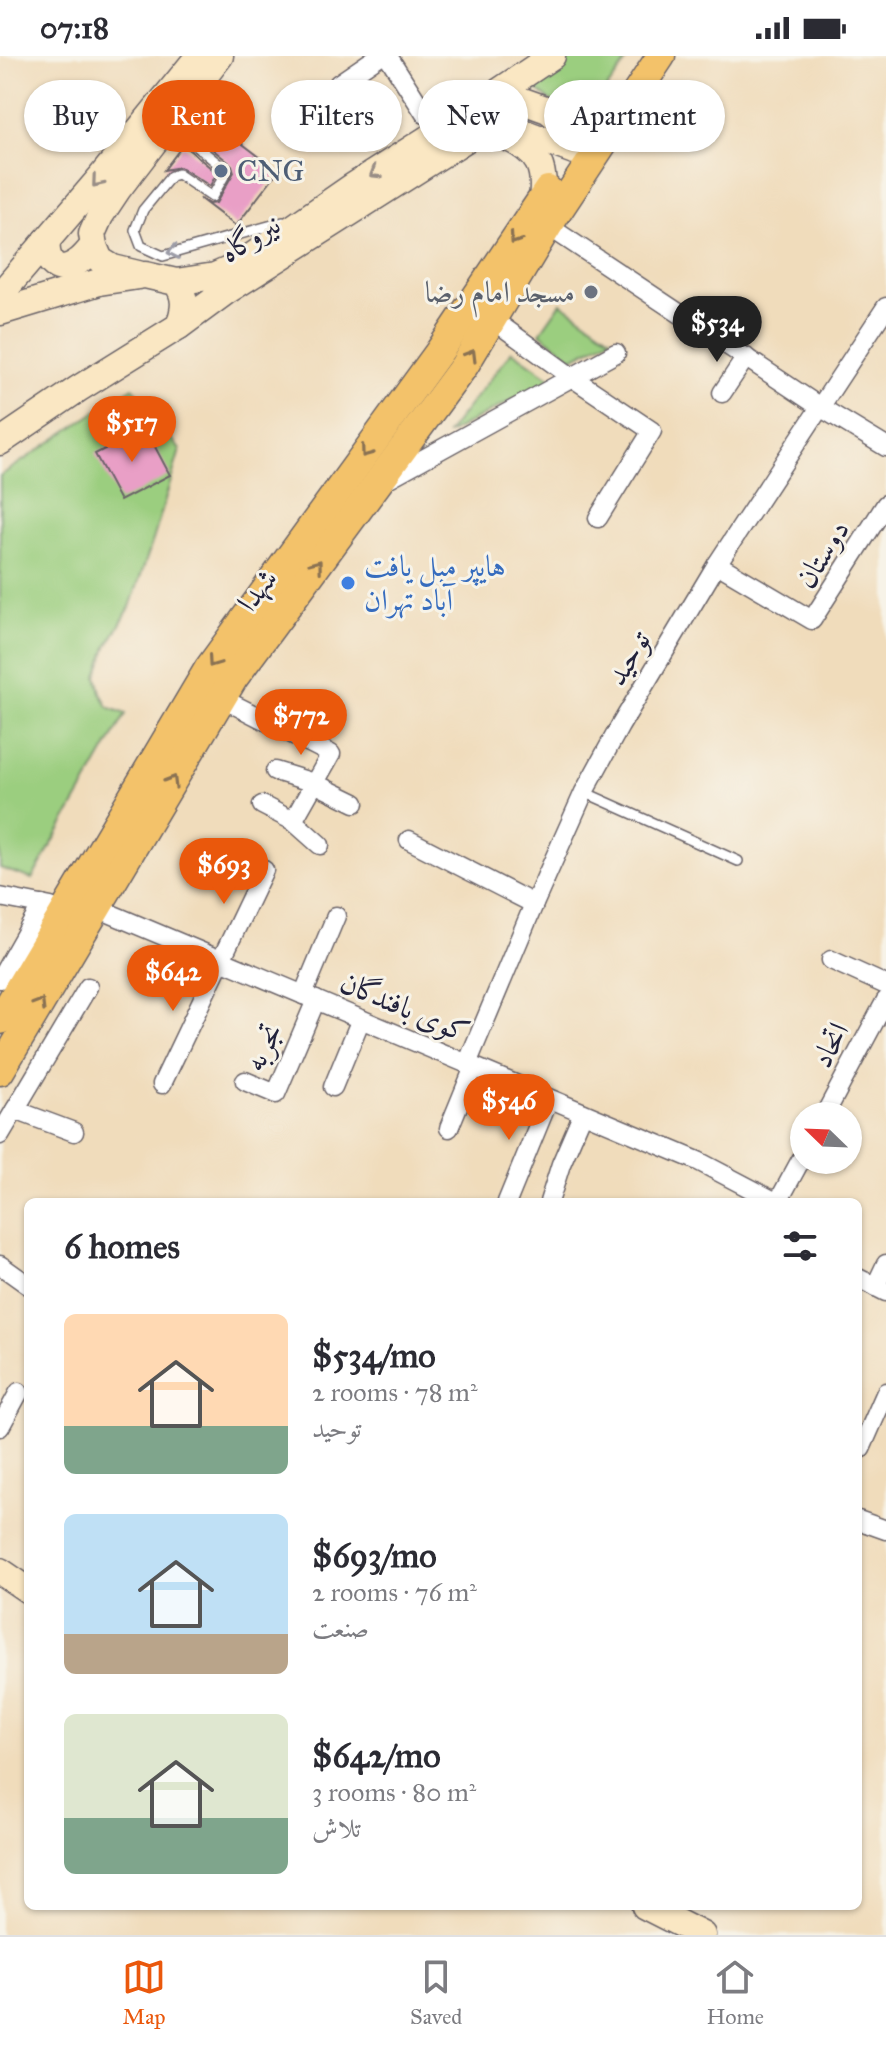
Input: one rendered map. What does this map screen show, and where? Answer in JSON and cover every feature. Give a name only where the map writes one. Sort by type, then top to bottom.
[{"type":"main road","points":[[0,295],[199,56]]},
{"type":"main road","points":[[202,80],[220,56]]},
{"type":"main road","points":[[524,80],[552,56]]},
{"type":"main road","points":[[582,157],[639,56]]},
{"type":"main road","points":[[582,157],[661,56]]},
{"type":"main road","name":"نیروگاه","points":[[528,103],[548,110],[558,118],[572,136],[582,157]]},
{"type":"main road","points":[[528,151],[541,168],[545,213]]},
{"type":"main road","points":[[145,275],[113,268],[100,260],[92,234],[100,216],[146,152]]},
{"type":"main road","name":"نیروگاه","points":[[0,442],[179,326],[238,266],[327,204],[419,152]]},
{"type":"main road","name":"نیروگاه","points":[[0,312],[99,282],[145,275],[176,282],[220,284],[426,152]]},
{"type":"main road","name":"شهدا","points":[[0,1071],[233,679],[377,484],[435,382],[582,157]]},
{"type":"main road","name":"شهدا","points":[[0,1020],[54,908],[209,668],[435,382],[464,366],[492,319],[545,213]]},
{"type":"main road","points":[[47,240],[48,259],[64,268],[78,263],[94,246]]},
{"type":"main road","points":[[176,282],[183,291],[185,302],[179,326]]},
{"type":"main road","points":[[0,1571],[24,1587]]},
{"type":"main road","points":[[653,1910],[702,1935]]},
{"type":"street","points":[[344,80],[379,56]]},
{"type":"street","points":[[388,56],[418,103]]},
{"type":"street","points":[[545,213],[746,357],[886,447]]},
{"type":"street","name":"توحید","points":[[449,1128],[470,1065],[534,904],[584,792],[717,564],[886,307]]},
{"type":"street","points":[[492,319],[652,431],[598,518]]},
{"type":"street","points":[[377,484],[616,353]]},
{"type":"street","points":[[722,393],[746,357]]},
{"type":"street","name":"دوستان","points":[[717,564],[812,620],[886,504]]},
{"type":"street","points":[[221,698],[331,754],[293,821]]},
{"type":"street","points":[[275,771],[314,783],[355,803]]},
{"type":"street","points":[[262,805],[293,821],[320,845]]},
{"type":"street","points":[[409,840],[534,904]]},
{"type":"street","points":[[162,1084],[264,870]]},
{"type":"street","points":[[0,897],[54,908]]},
{"type":"street","points":[[0,979],[6,960],[54,908]]},
{"type":"street","name":"کوی بافندگان","points":[[97,908],[698,1161],[769,1198]]},
{"type":"street","points":[[310,997],[336,916]]},
{"type":"street","points":[[831,960],[886,985]]},
{"type":"street","points":[[0,1135],[88,987]]},
{"type":"street","name":"تجربه","points":[[245,1081],[276,1094],[310,997]]},
{"type":"street","name":"اتحاد","points":[[831,1102],[886,1000]]},
{"type":"street","points":[[333,1087],[361,1019]]},
{"type":"street","points":[[509,1198],[549,1099]]},
{"type":"street","points":[[15,1110],[74,1132]]},
{"type":"street","points":[[550,1198],[583,1113]]},
{"type":"street","points":[[779,1198],[793,1174]]},
{"type":"street","points":[[873,1286],[886,1264]]},
{"type":"street","points":[[0,1265],[24,1282]]},
{"type":"street","points":[[0,1427],[19,1392]]},
{"type":"street","points":[[862,1447],[886,1392]]},
{"type":"street","points":[[862,1521],[886,1530]]},
{"type":"lane","points":[[204,152],[227,171],[212,197],[178,174],[171,176],[143,210],[135,230],[141,246],[163,256],[272,226],[327,204]]},
{"type":"lane","points":[[584,792],[738,861]]},
{"type":"green space","points":[[569,56],[630,56],[613,80],[544,80],[544,95],[529,84]]},
{"type":"green space","points":[[561,303],[611,338],[573,358],[540,333]]},
{"type":"green space","points":[[512,351],[552,379],[446,435]]},
{"type":"green space","points":[[133,387],[180,450],[130,607],[107,647],[97,676],[108,707],[126,714],[32,879],[0,868],[0,476]]},
{"type":"building","points":[[178,152],[192,152],[217,173],[210,186],[180,167],[164,170]]},
{"type":"building","points":[[216,152],[253,152],[278,171],[236,226],[199,198],[209,204],[216,203],[234,172],[232,165]]},
{"type":"building","points":[[145,428],[170,475],[120,501],[95,454]]},
{"type":"place","name":"CNG","points":[[221,171]]},
{"type":"place","name":"مسجد امام رضا","points":[[591,292]]},
{"type":"place","name":"هایپر مبل یافت آباد تهران","points":[[348,583]]}]
